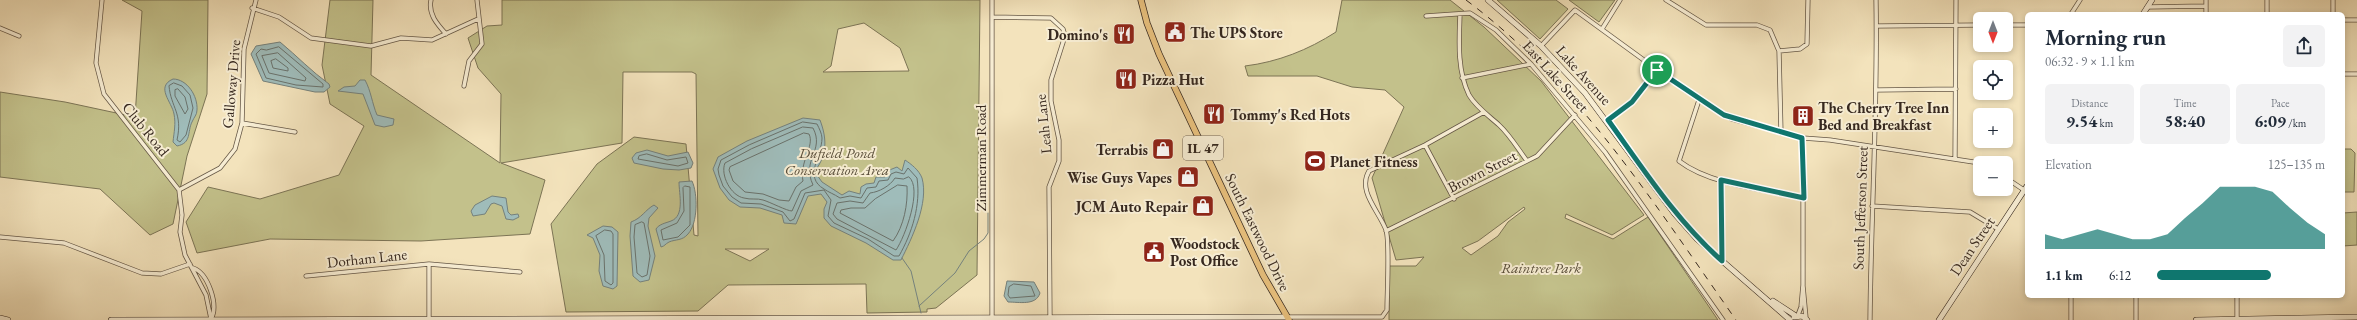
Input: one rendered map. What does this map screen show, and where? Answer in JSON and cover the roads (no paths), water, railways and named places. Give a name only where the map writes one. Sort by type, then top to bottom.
[{"type":"main road","name":"South Eastwood Drive","points":[[1141,0],[1147,23],[1157,49],[1263,275],[1288,318]]},
{"type":"street","name":"Club Road","points":[[102,0],[96,63],[104,94],[179,190]]},
{"type":"street","name":"Galloway Drive","points":[[179,190],[220,168],[235,149],[242,123],[244,49],[252,8],[256,0]]},
{"type":"street","points":[[431,0],[430,7],[434,20],[446,34]]},
{"type":"street","points":[[464,86],[469,61],[482,44],[477,0]]},
{"type":"street","name":"Zimmerman Road","points":[[992,0],[992,317]]},
{"type":"street","name":"Lake Avenue","points":[[1488,0],[1541,46],[1608,120],[1674,213],[1697,239],[1791,320]]},
{"type":"street","points":[[1602,29],[1620,0]]},
{"type":"street","points":[[1666,0],[1706,25],[1757,25],[1770,30],[1779,51],[1781,133]]},
{"type":"street","points":[[1779,51],[1800,49],[1807,44],[1808,0]]},
{"type":"street","name":"South Jefferson Street","points":[[1870,320],[1872,206],[1877,90],[1876,0]]},
{"type":"street","points":[[1955,159],[1956,0]]},
{"type":"street","points":[[2072,12],[2080,0]]},
{"type":"street","points":[[2144,12],[2152,0]]},
{"type":"street","points":[[2206,0],[2206,12]]},
{"type":"street","points":[[2267,0],[2267,12]]},
{"type":"street","points":[[2333,0],[2333,12]]},
{"type":"street","points":[[2147,7],[2206,6]]},
{"type":"street","points":[[252,8],[279,17],[300,28],[311,38],[339,43],[371,46],[401,38],[432,40],[478,19]]},
{"type":"street","points":[[1541,46],[1575,10],[1700,100],[1732,118],[1802,138],[1973,162]]},
{"type":"street","name":"East Lake Street","points":[[1426,16],[1470,13],[1481,20],[1531,64],[1605,152],[1722,320]]},
{"type":"street","points":[[1460,14],[1459,52],[1462,78],[1470,96],[1499,126],[1528,161]]},
{"type":"street","name":"Leah Lane","points":[[993,17],[1051,18],[1063,29],[1065,36],[1051,80],[1051,101],[1059,140],[1059,161],[1049,186],[1050,316]]},
{"type":"street","points":[[2345,20],[2357,20]]},
{"type":"street","points":[[1876,26],[1973,25]]},
{"type":"street","points":[[2013,25],[2025,25]]},
{"type":"street","points":[[0,28],[20,36]]},
{"type":"street","points":[[1462,78],[1531,64]]},
{"type":"street","points":[[1608,120],[1632,102],[1657,70]]},
{"type":"street","points":[[2345,74],[2357,74]]},
{"type":"street","points":[[1877,90],[1956,89]]},
{"type":"street","points":[[1700,100],[1679,161],[1687,167],[1721,180],[1804,198]]},
{"type":"street","points":[[111,320],[429,318],[811,319],[1050,316],[1364,319],[1382,317],[1387,310],[1386,231],[1364,186],[1365,177],[1369,171],[1425,145],[1484,112]]},
{"type":"street","name":"Brown Street","points":[[1386,231],[1454,199],[1537,156],[1575,115]]},
{"type":"street","points":[[242,123],[295,132]]},
{"type":"street","points":[[1791,320],[1797,316],[1801,307],[1803,285],[1804,198],[1802,138]]},
{"type":"street","points":[[1425,145],[1454,199]]},
{"type":"street","points":[[1721,180],[1722,261]]},
{"type":"street","points":[[2013,182],[2025,188]]},
{"type":"street","name":"Dean Street","points":[[1939,320],[2025,189]]},
{"type":"street","points":[[179,190],[182,215],[180,232],[185,254],[208,299],[212,319]]},
{"type":"street","points":[[1872,206],[1970,212],[1998,229]]},
{"type":"street","points":[[0,237],[64,243],[142,274],[161,274],[190,264]]},
{"type":"street","name":"Dorham Lane","points":[[306,276],[429,264],[520,272]]},
{"type":"street","name":"Dorham Lane","points":[[429,264],[429,318]]},
{"type":"street","points":[[193,268],[199,272],[206,281],[213,301],[214,315],[212,319]]},
{"type":"street","points":[[201,284],[206,281]]},
{"type":"street","points":[[1803,285],[1807,319]]},
{"type":"street","name":"Lake Avenue","points":[[1765,297],[1797,316],[1807,319]]},
{"type":"street","points":[[2071,298],[2071,320]]},
{"type":"street","points":[[2136,298],[2136,320]]},
{"type":"street","points":[[2237,298],[2237,318]]},
{"type":"street","points":[[2196,320],[2237,318],[2357,317]]},
{"type":"street","points":[[0,318],[8,320]]},
{"type":"water","points":[[280,42],[329,84],[330,87],[324,92],[315,92],[263,81],[251,54],[256,46]]},
{"type":"water","points":[[173,79],[183,82],[191,89],[197,105],[197,110],[187,140],[182,145],[177,146],[173,142],[175,125],[173,109],[165,90],[165,86]]},
{"type":"water","points":[[360,80],[365,80],[367,84],[377,115],[394,119],[393,125],[384,127],[375,125],[363,94],[338,91],[344,87],[355,86]]},
{"type":"water","points":[[803,118],[820,120],[824,132],[825,144],[821,162],[817,168],[820,170],[817,175],[822,182],[842,195],[849,191],[860,194],[861,187],[866,184],[874,183],[876,177],[885,177],[887,171],[897,167],[902,171],[905,160],[919,172],[924,188],[921,209],[914,231],[901,260],[893,260],[866,243],[831,226],[824,218],[824,209],[827,202],[821,194],[808,196],[796,224],[784,223],[782,215],[760,208],[740,207],[729,200],[720,188],[713,169],[718,157],[747,141]]},
{"type":"water","points":[[647,150],[668,156],[688,152],[693,163],[691,168],[679,170],[663,169],[634,163],[632,158],[636,153]]},
{"type":"water","points":[[692,181],[696,201],[694,223],[688,234],[683,238],[669,242],[661,247],[656,229],[657,227],[675,218],[680,210],[679,182]]},
{"type":"water","points":[[492,196],[506,198],[508,212],[511,215],[518,214],[519,217],[513,220],[506,219],[502,206],[494,203],[491,204],[485,214],[473,216],[471,211],[475,205]]},
{"type":"water","points":[[654,205],[658,208],[649,218],[648,226],[655,256],[649,280],[640,282],[633,276],[630,236],[631,222]]},
{"type":"water","points":[[603,226],[612,227],[618,232],[617,286],[613,289],[603,286],[599,271],[600,255],[593,238],[587,235]]},
{"type":"water","points":[[1007,281],[1034,282],[1040,293],[1035,300],[1031,302],[1008,302],[1004,296]]},
{"type":"waterway","points":[[919,306],[955,273],[969,251],[984,239],[988,233],[988,213]]},
{"type":"waterway","points":[[902,258],[911,271],[921,313]]},
{"type":"railway","points":[[1466,0],[1507,33],[1545,70],[1580,108],[1676,233],[1736,320]]},
{"type":"place","name":"The UPS Store","points":[[1175,32]]},
{"type":"place","name":"Domino's","points":[[1124,34]]},
{"type":"place","name":"Pizza Hut","points":[[1126,79]]},
{"type":"place","name":"Tommy's Red Hots","points":[[1214,114]]},
{"type":"place","name":"The Cherry Tree Inn Bed and Breakfast","points":[[1803,116]]},
{"type":"place","name":"Terrabis","points":[[1163,149]]},
{"type":"place","name":"Planet Fitness","points":[[1315,161]]},
{"type":"place","name":"Wise Guys Vapes","points":[[1188,177]]},
{"type":"place","name":"JCM Auto Repair","points":[[1203,206]]},
{"type":"place","name":"Woodstock Post Office","points":[[1154,252]]},
{"type":"park label","name":"Dufield Pond Conservation Area","points":[[837,160]]},
{"type":"park label","name":"Raintree Park","points":[[1541,267]]}]
